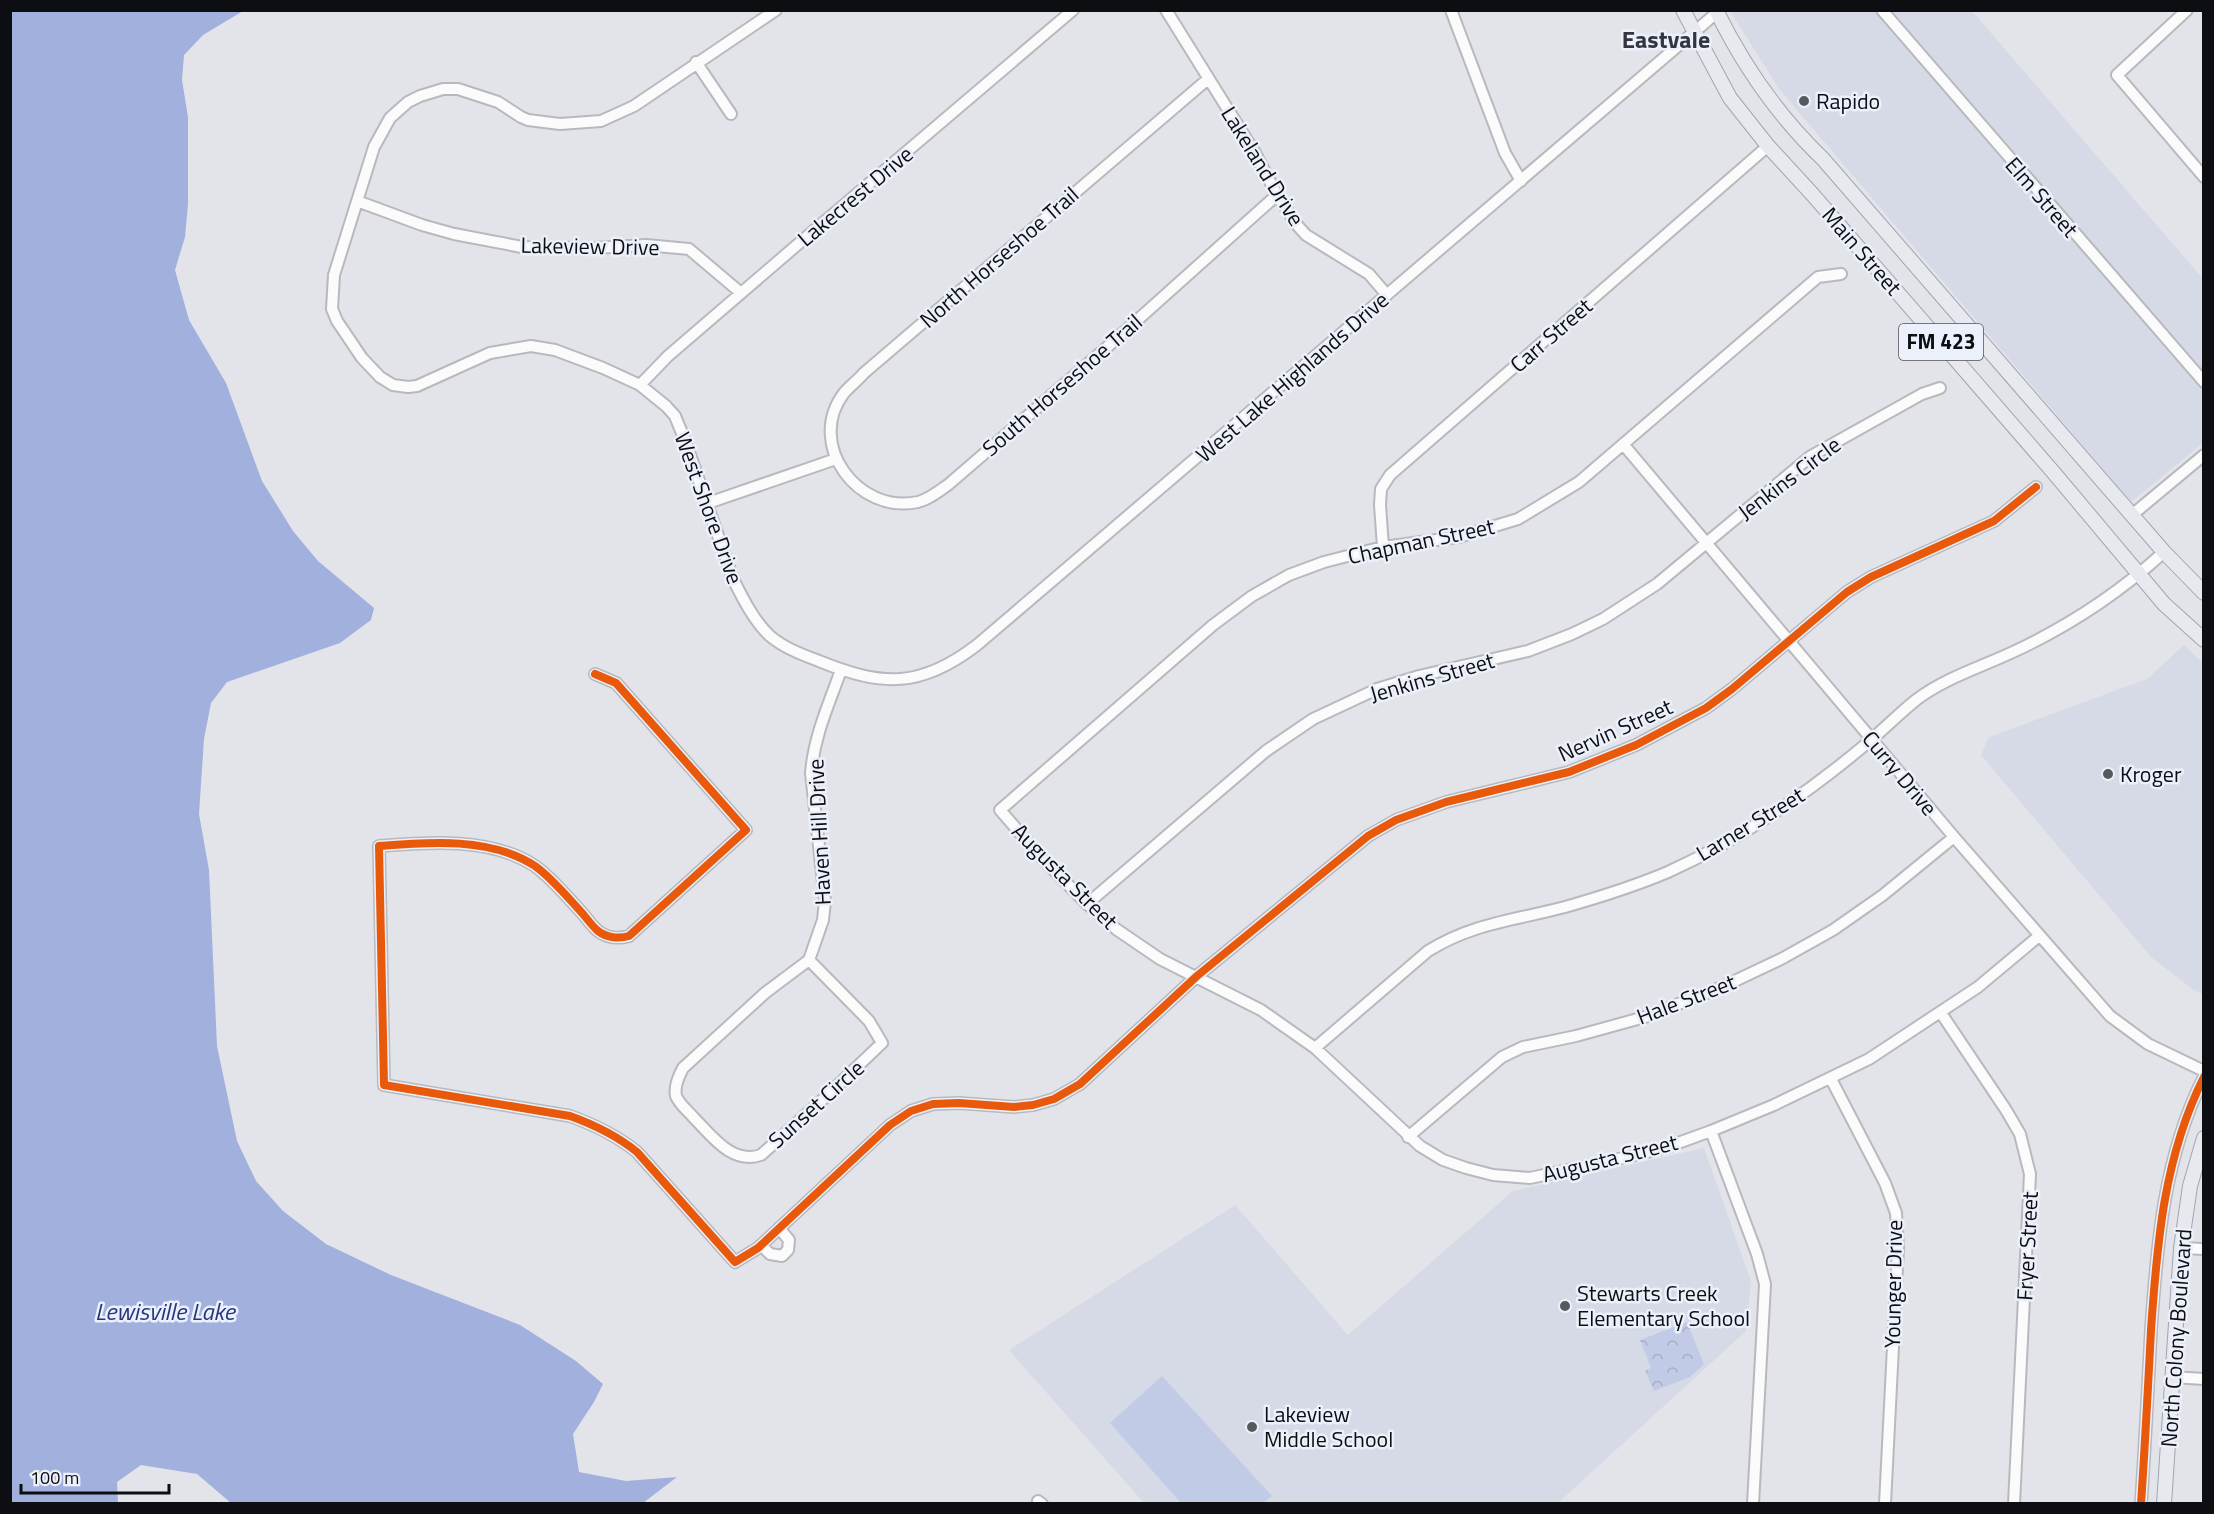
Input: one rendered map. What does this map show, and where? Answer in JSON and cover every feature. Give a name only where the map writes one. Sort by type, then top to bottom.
[{"type":"main road","name":"Main Street","points":[[1683,10],[1730,98],[1768,146],[2015,428],[2164,604],[2204,640]]},
{"type":"main road","name":"Main Street","points":[[1718,11],[1741,57],[1774,104],[2164,552],[2204,593]]},
{"type":"main road","name":"North Colony Boulevard","points":[[2164,1503],[2181,1248],[2194,1168],[2204,1138]]},
{"type":"street","name":"West Shore Drive","points":[[776,10],[634,106],[601,121],[560,124],[528,120],[498,102],[458,89],[434,91],[408,102],[390,118],[374,147],[334,275],[332,309],[337,321],[362,358],[393,385],[417,386],[490,353],[531,346],[555,350],[640,385],[675,416],[708,503],[733,579],[762,626],[775,640],[803,655],[841,670]]},
{"type":"street","name":"Lakecrest Drive","points":[[640,385],[668,356],[1073,10]]},
{"type":"street","name":"Lakeland Drive","points":[[1166,10],[1255,153],[1277,195],[1306,235],[1369,274],[1387,295]]},
{"type":"street","points":[[1451,10],[1506,153],[1521,181]]},
{"type":"street","name":"Elm Street","points":[[1882,10],[2204,382]]},
{"type":"street","points":[[2187,10],[2117,75],[2202,172]]},
{"type":"street","name":"West Lake Highlands Drive","points":[[841,670],[897,680],[916,677],[954,662],[1264,401],[1718,11]]},
{"type":"street","points":[[696,62],[731,114]]},
{"type":"street","name":"North Horseshoe Trail","points":[[836,459],[830,435],[835,411],[844,393],[1208,78]]},
{"type":"street","name":"Carr Street","points":[[1383,547],[1381,497],[1382,489],[1390,475],[1768,146]]},
{"type":"street","name":"South Horseshoe Trail","points":[[836,459],[847,476],[862,491],[872,497],[905,504],[919,502],[933,496],[950,484],[1105,349],[1277,195]]},
{"type":"street","name":"Lakeview Drive","points":[[357,201],[454,234],[522,247],[585,248],[646,245],[689,249],[741,293]]},
{"type":"street","name":"Chapman Street","points":[[1000,810],[1213,625],[1252,596],[1289,575],[1324,562],[1383,547],[1459,537],[1518,519],[1539,508],[1580,482],[1818,277],[1841,274]]},
{"type":"street","name":"Jenkins Circle","points":[[1706,542],[1811,456],[1922,394],[1940,388]]},
{"type":"street","name":"Curry Drive","points":[[1623,444],[1954,837],[2110,1016],[2148,1044],[2204,1071]]},
{"type":"street","points":[[2132,515],[2204,455]]},
{"type":"street","points":[[708,503],[836,459]]},
{"type":"street","name":"Nervin Street","points":[[595,674],[616,683],[746,830],[629,936],[621,938],[609,937],[598,931],[558,886],[534,866],[501,850],[474,844],[379,846],[384,1085],[570,1116],[597,1125],[637,1152],[735,1262],[761,1245],[890,1125],[911,1111],[933,1104],[959,1103],[1014,1107],[1033,1105],[1054,1099],[1080,1084],[1197,976],[1352,848],[1377,831],[1396,820],[1446,801],[1569,772],[1636,745],[1706,708],[1732,689],[1847,592],[1871,577],[1994,521],[2036,487]]},
{"type":"street","name":"Jenkins Street","points":[[1087,904],[1266,751],[1313,719],[1377,689],[1419,676],[1528,651],[1572,634],[1603,619],[1657,585],[1706,542]]},
{"type":"street","name":"Larner Street","points":[[1315,1048],[1428,951],[1447,939],[1484,924],[1564,907],[1635,885],[1694,860],[1770,817],[1872,739],[1925,694],[1952,678],[2066,625],[2115,593],[2164,552]]},
{"type":"street","name":"Haven Hill Drive","points":[[809,960],[823,920],[825,901],[811,773],[818,731],[841,670]]},
{"type":"street","name":"Augusta Street","points":[[1000,810],[1040,856],[1087,904],[1116,929],[1160,959],[1261,1010],[1315,1048],[1363,1091],[1408,1137],[1443,1160],[1493,1175],[1530,1178],[1634,1155],[1711,1131],[1831,1079],[1869,1059],[1941,1013],[2005,966],[2039,936]]},
{"type":"street","name":"Hale Street","points":[[1408,1137],[1502,1057],[1522,1047],[1576,1036],[1656,1013],[1722,987],[1783,958],[1833,930],[1883,895],[1954,837]]},
{"type":"street","name":"Sunset Circle","points":[[809,960],[869,1021],[882,1043],[760,1155],[750,1159],[719,1144],[676,1096],[677,1082],[683,1068],[765,993],[809,960]]},
{"type":"street","name":"Fryer Street","points":[[1941,1013],[2020,1134],[2030,1174],[2014,1503]]},
{"type":"street","points":[[2141,1503],[2159,1226],[2174,1158],[2191,1104],[2204,1077]]},
{"type":"street","name":"Younger Drive","points":[[1831,1079],[1885,1183],[1896,1214],[1898,1248],[1885,1503]]},
{"type":"street","points":[[1711,1131],[1757,1254],[1765,1284],[1753,1503]]},
{"type":"street","points":[[761,1245],[770,1254],[782,1256],[789,1250],[789,1240],[779,1228]]},
{"type":"street","points":[[2181,1248],[2204,1249]]},
{"type":"street","points":[[2172,1377],[2204,1379]]},
{"type":"shaded area","points":[[1730,11],[1972,11],[2203,279],[2203,443],[2131,502],[1780,90]]},
{"type":"shaded area","points":[[2184,645],[2203,663],[2203,994],[2194,990],[2152,958],[1981,755],[1989,737],[2147,679]]},
{"type":"shaded area","points":[[1704,1148],[1751,1281],[1746,1331],[1558,1503],[1144,1503],[1009,1350],[1235,1205],[1348,1335],[1513,1191]]},
{"type":"green space","points":[[1687,1322],[1704,1364],[1690,1377],[1654,1391],[1645,1371],[1651,1368],[1640,1340]]},
{"type":"green space","points":[[1162,1376],[1272,1496],[1263,1503],[1181,1503],[1110,1423]]},
{"type":"water","name":"Lewisville Lake","points":[[10,11],[243,11],[203,35],[184,55],[182,80],[188,117],[188,204],[185,237],[175,270],[189,320],[226,383],[262,481],[293,531],[318,561],[374,608],[371,620],[340,643],[227,682],[211,703],[204,739],[199,814],[209,870],[217,1046],[237,1141],[256,1181],[283,1211],[326,1244],[391,1275],[520,1325],[576,1361],[603,1384],[573,1434],[579,1472],[626,1481],[677,1477],[643,1503],[231,1503],[197,1474],[141,1465],[117,1482],[118,1503],[11,1503]]},
{"type":"cycle path","points":[[595,674],[616,683],[746,830],[629,936],[621,937],[609,936],[598,931],[548,877],[535,866],[518,857],[499,850],[459,844],[418,843],[379,846],[384,1085],[570,1116],[605,1131],[637,1152],[735,1262],[758,1248],[890,1125],[911,1111],[933,1104],[959,1103],[1014,1107],[1033,1105],[1054,1099],[1080,1084],[1197,976],[1368,836],[1396,820],[1446,802],[1569,772],[1636,745],[1706,708],[1732,689],[1847,592],[1871,577],[1994,521],[2036,487]]},
{"type":"cycle path","points":[[2141,1504],[2151,1330],[2160,1233],[2171,1169],[2190,1107],[2204,1077]]},
{"type":"place","name":"Rapido","points":[[1804,101]]},
{"type":"place","name":"Kroger","points":[[2108,774]]},
{"type":"place","name":"Stewarts Creek Elementary School","points":[[1565,1306]]},
{"type":"place","name":"Lakeview Middle School","points":[[1252,1427]]},
{"type":"district","name":"Eastvale","points":[[1666,40]]}]
